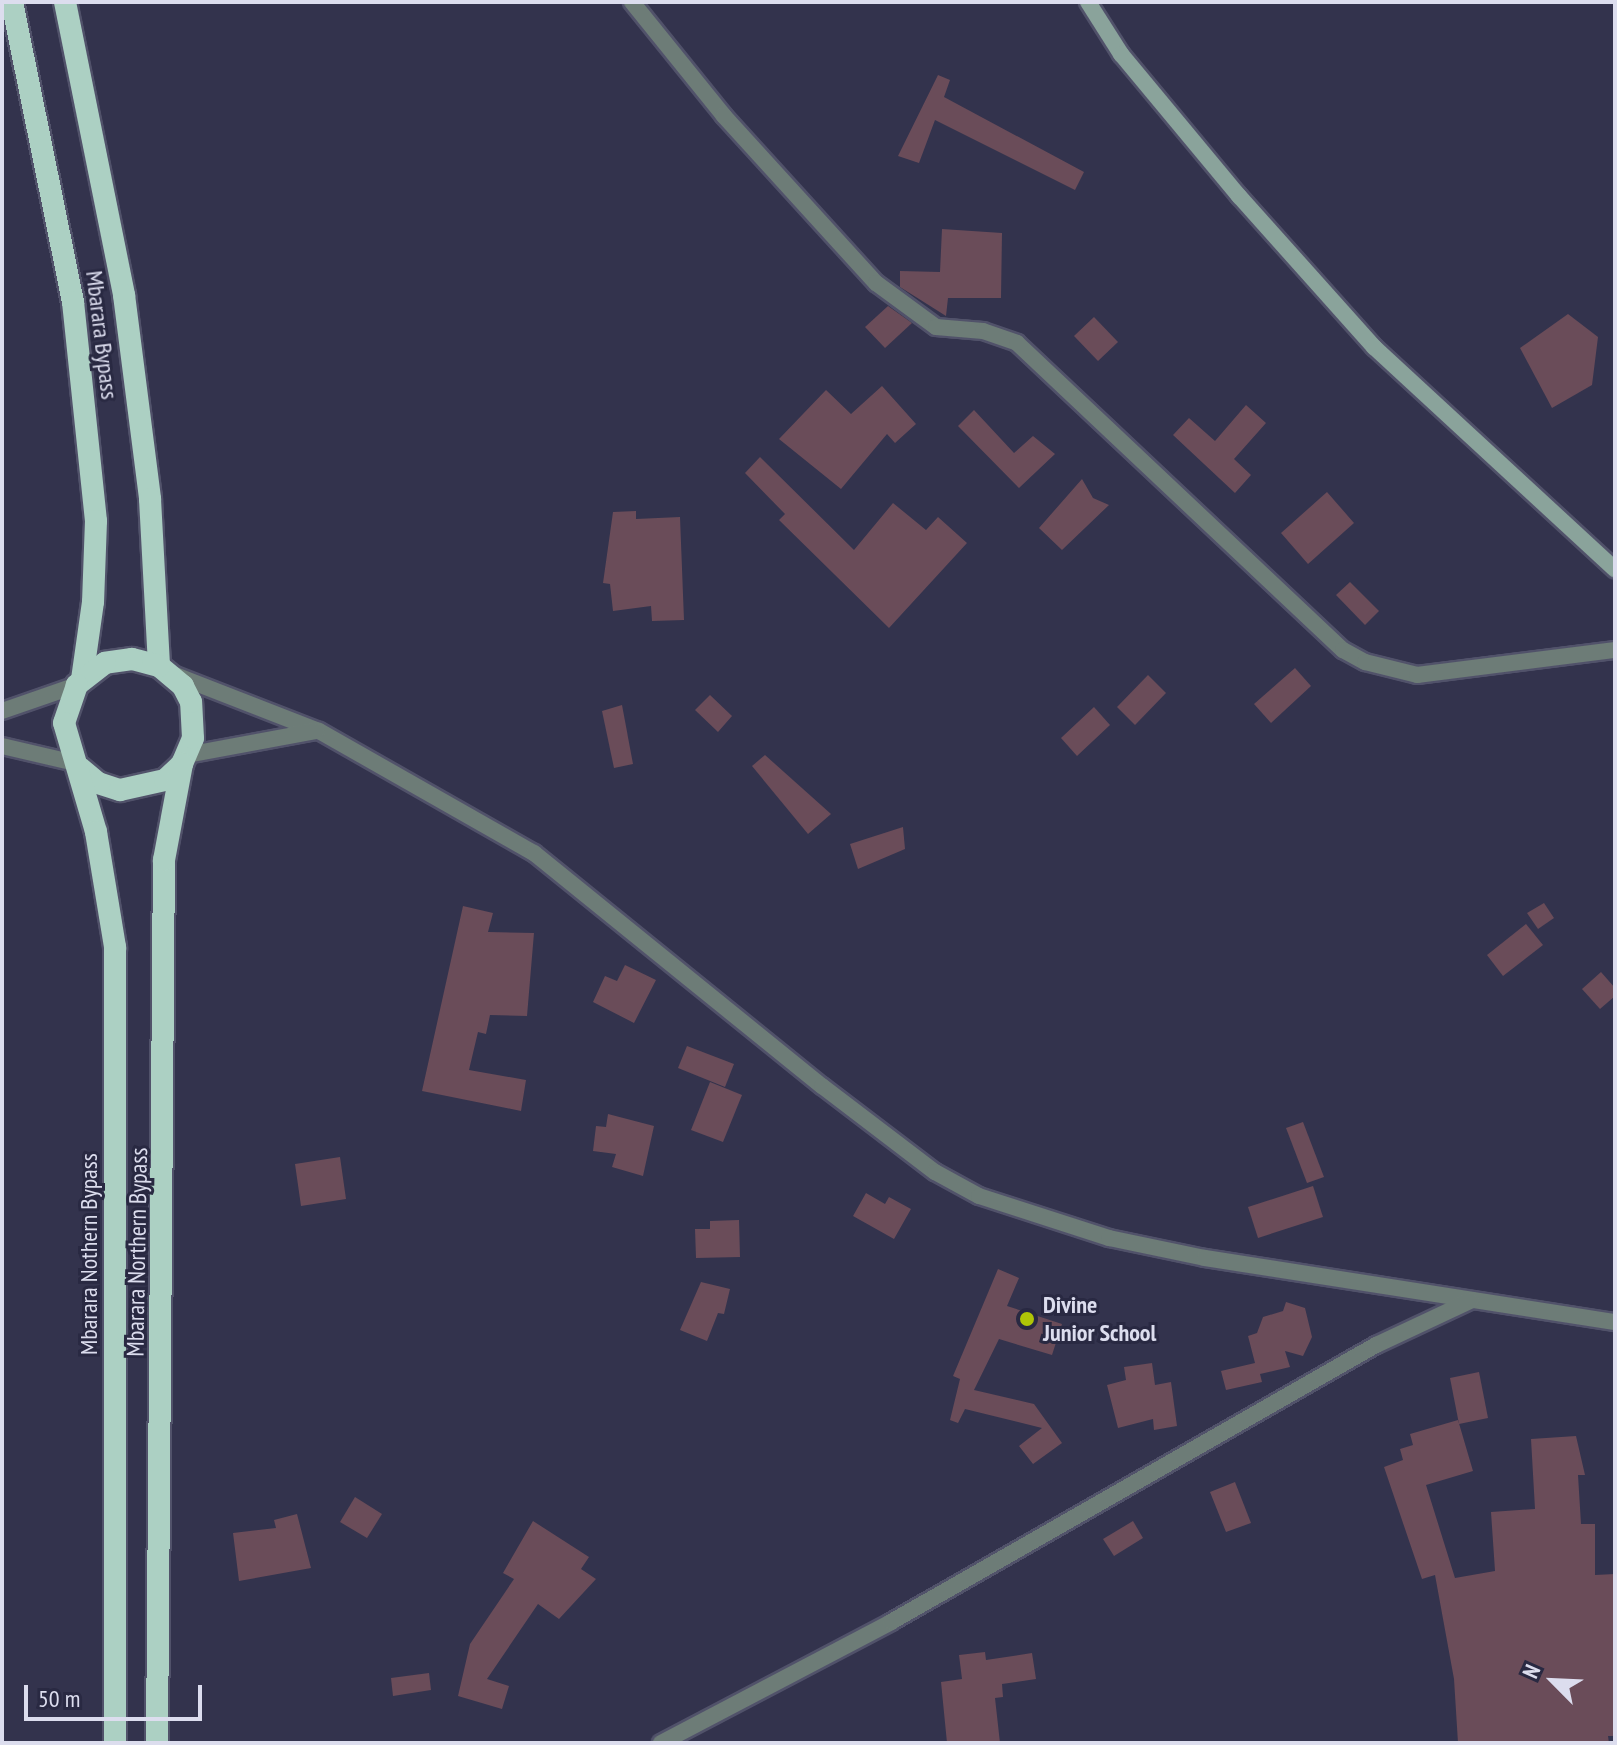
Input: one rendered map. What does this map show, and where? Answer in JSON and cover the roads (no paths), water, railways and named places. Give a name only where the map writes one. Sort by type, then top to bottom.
[{"type":"highway","name":"Mbarara Bypass","points":[[12,2],[73,302],[96,521],[93,602],[80,682]]},
{"type":"highway","name":"Mbarara Bypass","points":[[65,2],[124,295],[150,499],[165,669]]},
{"type":"highway","points":[[132,659],[165,669],[191,702],[194,729],[184,759],[165,780],[132,789],[98,783],[78,766],[64,723],[80,682],[105,663],[132,659]]},
{"type":"highway","name":"Mbarara Northern Bypass","points":[[157,1743],[164,860],[184,759]]},
{"type":"highway","name":"Mbarara Nothern Bypass","points":[[78,766],[115,947],[115,1743]]},
{"type":"main road","points":[[1088,2],[1121,54],[1229,185],[1374,347],[1615,569]]},
{"type":"street","points":[[632,2],[724,116],[876,283],[936,327],[983,331],[1017,343],[1343,650],[1365,662],[1417,675],[1615,650]]},
{"type":"street","points":[[165,669],[319,731],[534,853],[822,1086],[935,1172],[979,1196],[1123,1241],[1310,1278],[1615,1322]]},
{"type":"street","points":[[2,711],[80,682]]},
{"type":"street","points":[[184,759],[319,731]]},
{"type":"street","points":[[2,746],[78,766]]},
{"type":"street","points":[[661,1743],[891,1622],[1376,1345],[1472,1300]]},
{"type":"place","name":"Divine Junior School","points":[[1027,1319]]}]
